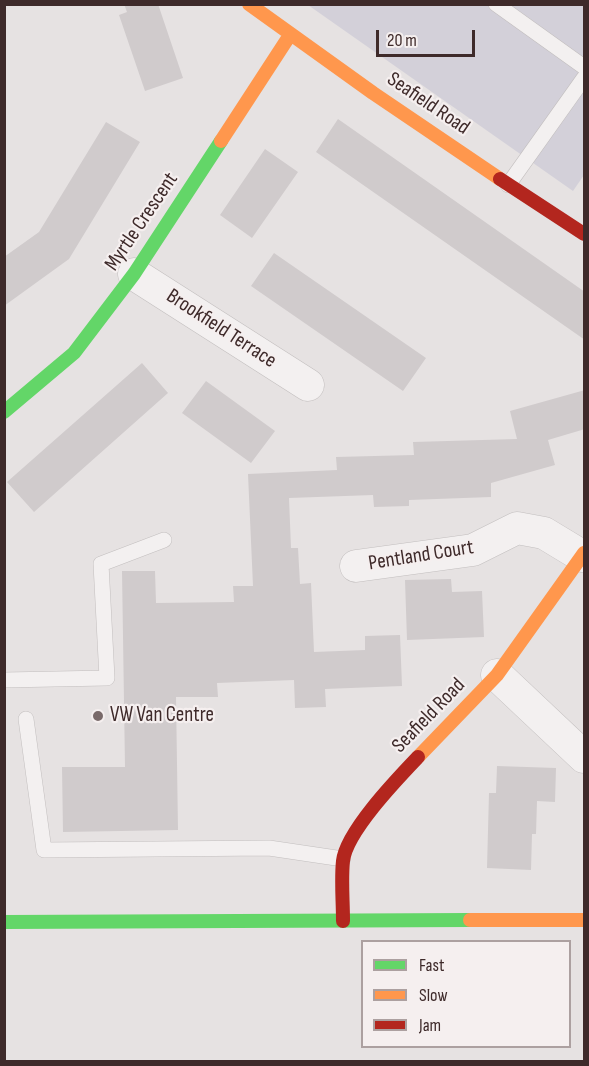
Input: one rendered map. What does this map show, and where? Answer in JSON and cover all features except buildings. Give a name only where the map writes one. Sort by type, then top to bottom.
[{"type":"street","name":"Seafield Road","points":[[249,4],[290,35],[508,185],[585,234]]},
{"type":"street","name":"Myrtle Crescent","points":[[4,412],[74,354],[134,274],[290,35]]},
{"type":"street","name":"Brookfield Terrace","points":[[134,274],[308,385]]},
{"type":"street","name":"Pentland Court","points":[[356,566],[473,550],[517,528],[544,533],[583,555]]},
{"type":"street","name":"Seafield Road","points":[[343,921],[343,859],[353,836],[386,792],[497,675],[583,555]]},
{"type":"street","points":[[497,675],[585,757]]},
{"type":"street","points":[[4,922],[585,920]]},
{"type":"lane","points":[[496,4],[585,67]]},
{"type":"lane","points":[[508,185],[585,78]]},
{"type":"lane","points":[[4,680],[106,678],[101,564],[164,540]]},
{"type":"lane","points":[[26,719],[44,850],[269,848],[343,859]]},
{"type":"shaded area","points":[[308,5],[584,5],[584,175],[573,191]]},
{"type":"traffic: fast","points":[[4,412],[74,353],[134,274],[221,141]]},
{"type":"traffic: fast","points":[[4,922],[470,920]]},
{"type":"traffic: slow","points":[[249,4],[373,93],[500,179]]},
{"type":"traffic: slow","points":[[221,141],[290,35]]},
{"type":"traffic: slow","points":[[418,757],[497,675],[584,553]]},
{"type":"traffic: slow","points":[[470,920],[584,920]]},
{"type":"traffic: jam","points":[[500,179],[584,234]]},
{"type":"traffic: jam","points":[[343,921],[342,868],[346,849],[374,806],[418,757]]},
{"type":"place","name":"VW Van Centre","points":[[98,716]]}]
